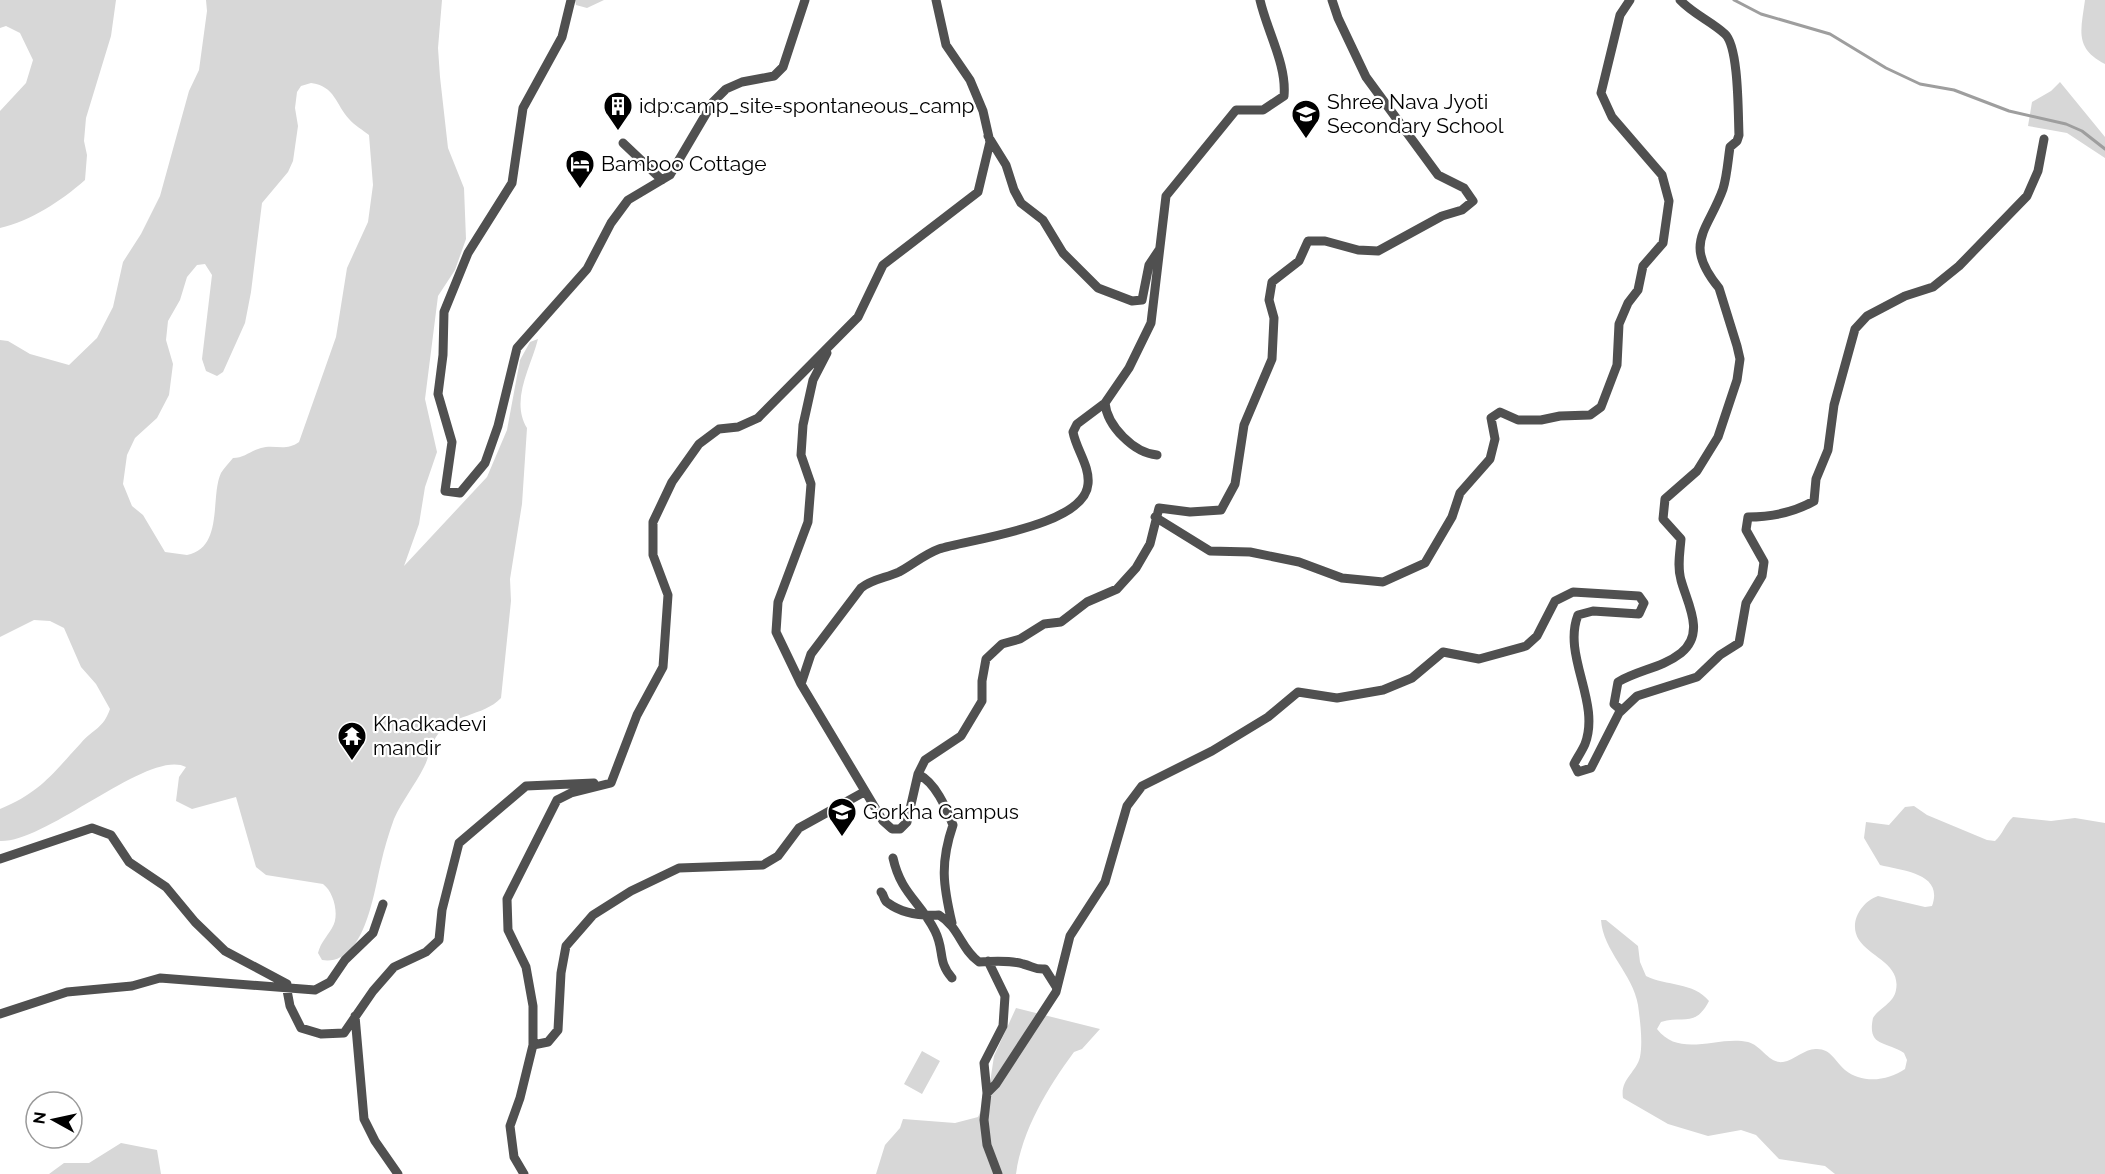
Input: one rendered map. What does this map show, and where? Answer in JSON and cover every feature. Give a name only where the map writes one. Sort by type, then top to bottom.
[{"type":"street","points":[[571,0],[562,37],[523,108],[512,183],[468,253],[444,312],[443,355],[438,394],[452,442],[445,491],[460,493],[484,463],[498,426],[517,348],[587,268],[611,223],[628,200],[670,175],[701,120],[726,89],[742,82],[774,76],[783,68],[806,0]]},
{"type":"street","points":[[611,783],[637,715],[663,667],[668,595],[653,555],[653,522],[672,482],[699,444],[719,429],[738,427],[758,418],[858,317],[883,265],[978,192],[990,142],[983,111],[970,80],[946,45],[936,0]]},
{"type":"street","points":[[801,684],[811,654],[868,582],[896,573],[937,550],[1011,533],[1072,509],[1089,486],[1087,470],[1073,432],[1077,424],[1105,403],[1129,368],[1151,323],[1166,196],[1236,110],[1263,110],[1284,96],[1285,80],[1266,27],[1260,0]]},
{"type":"street","points":[[836,339],[822,360],[803,425],[801,455],[811,484],[807,522],[778,602],[776,632],[801,684],[864,792],[883,821],[892,829],[900,829],[907,822],[918,774],[925,760],[962,736],[982,700],[982,681],[986,659],[1002,644],[1020,639],[1044,624],[1061,622],[1087,602],[1117,589],[1136,568],[1150,543],[1155,517],[1160,508],[1190,512],[1221,510],[1235,484],[1244,425],[1272,359],[1274,318],[1269,300],[1272,282],[1299,261],[1308,241],[1325,241],[1358,250],[1378,251],[1442,216],[1462,210],[1473,201],[1464,188],[1438,175],[1366,77],[1332,0]]},
{"type":"street","points":[[1155,517],[1210,551],[1250,552],[1299,561],[1342,578],[1383,582],[1425,563],[1452,517],[1460,493],[1490,459],[1495,439],[1491,418],[1500,412],[1518,420],[1590,416],[1601,407],[1617,365],[1619,324],[1628,303],[1638,290],[1643,266],[1663,243],[1670,201],[1662,175],[1612,117],[1601,93],[1620,15],[1630,0]]},
{"type":"street","points":[[1621,710],[1614,704],[1618,682],[1673,658],[1683,651],[1690,641],[1694,616],[1681,580],[1681,539],[1663,519],[1662,508],[1665,499],[1697,471],[1718,437],[1737,380],[1740,359],[1719,288],[1712,279],[1700,253],[1704,225],[1722,190],[1730,147],[1737,141],[1739,135],[1734,58],[1727,35],[1692,12],[1680,0]]},
{"type":"street","points":[[988,136],[1006,165],[1021,203],[1042,220],[1063,253],[1098,288],[1132,301],[1142,300],[1149,265],[1160,248]]},
{"type":"street","points":[[987,1093],[996,1084],[1057,988],[1070,936],[1105,882],[1127,806],[1142,786],[1187,761],[1212,751],[1268,717],[1298,692],[1337,698],[1383,690],[1412,678],[1443,652],[1479,659],[1526,646],[1537,636],[1555,601],[1573,592],[1639,596],[1644,603],[1639,614],[1593,611],[1578,615],[1572,630],[1588,721],[1586,743],[1574,764],[1578,772],[1591,768],[1621,710],[1637,696],[1697,677],[1720,655],[1739,643],[1746,603],[1762,576],[1764,562],[1760,550],[1746,530],[1748,517],[1769,517],[1799,509],[1814,501],[1816,479],[1828,450],[1834,405],[1855,329],[1867,316],[1905,296],[1933,287],[1959,266],[2027,196],[2038,171],[2044,139]]},
{"type":"street","points":[[623,143],[662,180]]},
{"type":"street","points":[[1105,403],[1106,413],[1122,436],[1143,454],[1157,455]]},
{"type":"street","points":[[918,774],[925,778],[946,807],[953,825],[944,852],[943,884],[952,923],[961,944],[970,956],[979,962],[1025,964],[1034,970],[1045,969],[1057,988]]},
{"type":"street","points":[[289,986],[290,1006],[302,1028],[321,1034],[344,1033],[373,991],[394,968],[426,952],[439,940],[442,910],[459,843],[526,786],[611,783]]},
{"type":"street","points":[[524,1174],[514,1157],[510,1126],[520,1098],[533,1045],[531,996],[525,967],[508,930],[507,899],[557,800],[572,793],[611,783]]},
{"type":"street","points":[[533,1045],[548,1042],[558,1030],[561,973],[566,946],[593,915],[631,891],[679,868],[763,864],[778,856],[800,828],[864,792]]},
{"type":"street","points":[[0,859],[92,828],[111,835],[129,862],[166,887],[195,922],[225,951],[289,986]]},
{"type":"street","points":[[893,858],[897,879],[926,916],[941,946],[942,968],[952,978]]},
{"type":"street","points":[[881,892],[887,903],[911,914],[939,915],[952,923]]},
{"type":"street","points":[[0,1014],[67,992],[132,986],[160,978],[196,979],[268,988],[289,986],[315,990],[330,982],[345,960],[373,933],[383,904]]},
{"type":"street","points":[[988,961],[1005,996],[1003,1026],[984,1063],[987,1093],[984,1120],[987,1145],[998,1174]]},
{"type":"street","points":[[355,1016],[364,1119],[375,1141],[398,1174]]},
{"type":"shaded area","points":[[0,0],[116,0],[111,36],[86,118],[85,180],[45,209],[12,225],[0,228],[0,111],[26,83],[33,60],[20,33],[6,26],[0,28]]},
{"type":"shaded area","points":[[206,0],[442,0],[438,48],[440,77],[448,148],[464,188],[466,239],[455,270],[438,296],[425,399],[437,452],[425,487],[419,524],[404,566],[487,477],[507,430],[520,360],[530,342],[538,339],[521,395],[522,417],[527,428],[522,504],[510,579],[511,601],[501,698],[485,709],[450,723],[436,737],[424,767],[394,819],[365,925],[358,940],[348,952],[337,959],[322,960],[318,953],[336,917],[335,904],[327,888],[323,884],[266,875],[256,867],[236,797],[192,809],[176,801],[179,777],[186,767],[169,765],[148,771],[44,828],[20,838],[0,841],[0,809],[26,796],[45,781],[101,725],[110,709],[96,684],[81,667],[64,628],[50,621],[34,620],[0,637],[0,340],[8,341],[30,354],[69,365],[97,338],[113,307],[123,262],[141,234],[160,196],[189,91],[199,70],[207,11]],"holes":[[[311,83],[330,92],[351,121],[369,135],[373,185],[368,222],[347,268],[336,337],[299,442],[289,447],[261,448],[233,458],[221,473],[214,520],[206,542],[199,550],[187,555],[165,552],[143,515],[132,506],[123,484],[127,455],[135,438],[157,418],[169,395],[173,364],[166,340],[168,321],[180,300],[187,277],[197,265],[205,264],[212,275],[202,359],[206,371],[217,376],[223,372],[245,323],[262,203],[288,172],[293,161],[298,126],[295,108],[297,92],[301,86]]]},
{"type":"shaded area","points":[[575,0],[604,0],[587,8],[576,5]]},
{"type":"shaded area","points":[[2085,0],[2105,0],[2105,64],[2095,58],[2084,45],[2081,29]]},
{"type":"shaded area","points":[[2060,82],[2105,137],[2105,158],[2067,133],[2028,126],[2032,102],[2051,91]]},
{"type":"shaded area","points":[[1914,806],[1927,815],[1987,840],[1995,841],[2013,817],[2051,821],[2075,818],[2105,823],[2105,1174],[1835,1174],[1825,1166],[1779,1159],[1756,1135],[1741,1130],[1708,1136],[1668,1124],[1623,1098],[1626,1081],[1640,1057],[1640,1017],[1635,994],[1607,942],[1601,920],[1606,920],[1638,946],[1640,962],[1646,976],[1696,990],[1709,1001],[1694,1018],[1661,1022],[1657,1029],[1666,1038],[1677,1043],[1688,1044],[1748,1042],[1778,1062],[1787,1061],[1808,1050],[1822,1050],[1829,1053],[1845,1070],[1867,1079],[1891,1076],[1905,1069],[1907,1060],[1904,1053],[1875,1039],[1872,1027],[1873,1018],[1895,995],[1894,974],[1859,940],[1855,927],[1862,908],[1878,896],[1925,907],[1932,906],[1934,895],[1927,880],[1910,872],[1880,865],[1864,838],[1866,822],[1889,825],[1905,807]]},
{"type":"shaded area","points":[[1016,1008],[1100,1029],[1082,1049],[1074,1052],[1046,1094],[1024,1141],[1016,1174],[876,1174],[885,1145],[900,1128],[903,1119],[955,1123],[978,1117],[988,1096],[994,1056]]},
{"type":"shaded area","points":[[922,1051],[940,1061],[922,1094],[904,1084]]},
{"type":"shaded area","points":[[121,1143],[157,1150],[161,1174],[49,1174],[64,1163],[89,1163]]},
{"type":"waterway","points":[[1734,0],[1761,14],[1830,34],[1886,68],[1920,84],[1954,90],[2009,111],[2066,124],[2082,131],[2105,149]]},
{"type":"place","name":"idp:camp_site=spontaneous_camp","points":[[618,132]]},
{"type":"place","name":"Shree Nava Jyoti Secondary School","points":[[1306,140]]},
{"type":"place","name":"Bamboo Cottage","points":[[580,190]]},
{"type":"place","name":"Khadkadevi mandir","points":[[352,762]]},
{"type":"place","name":"Gorkha Campus","points":[[842,838]]}]
